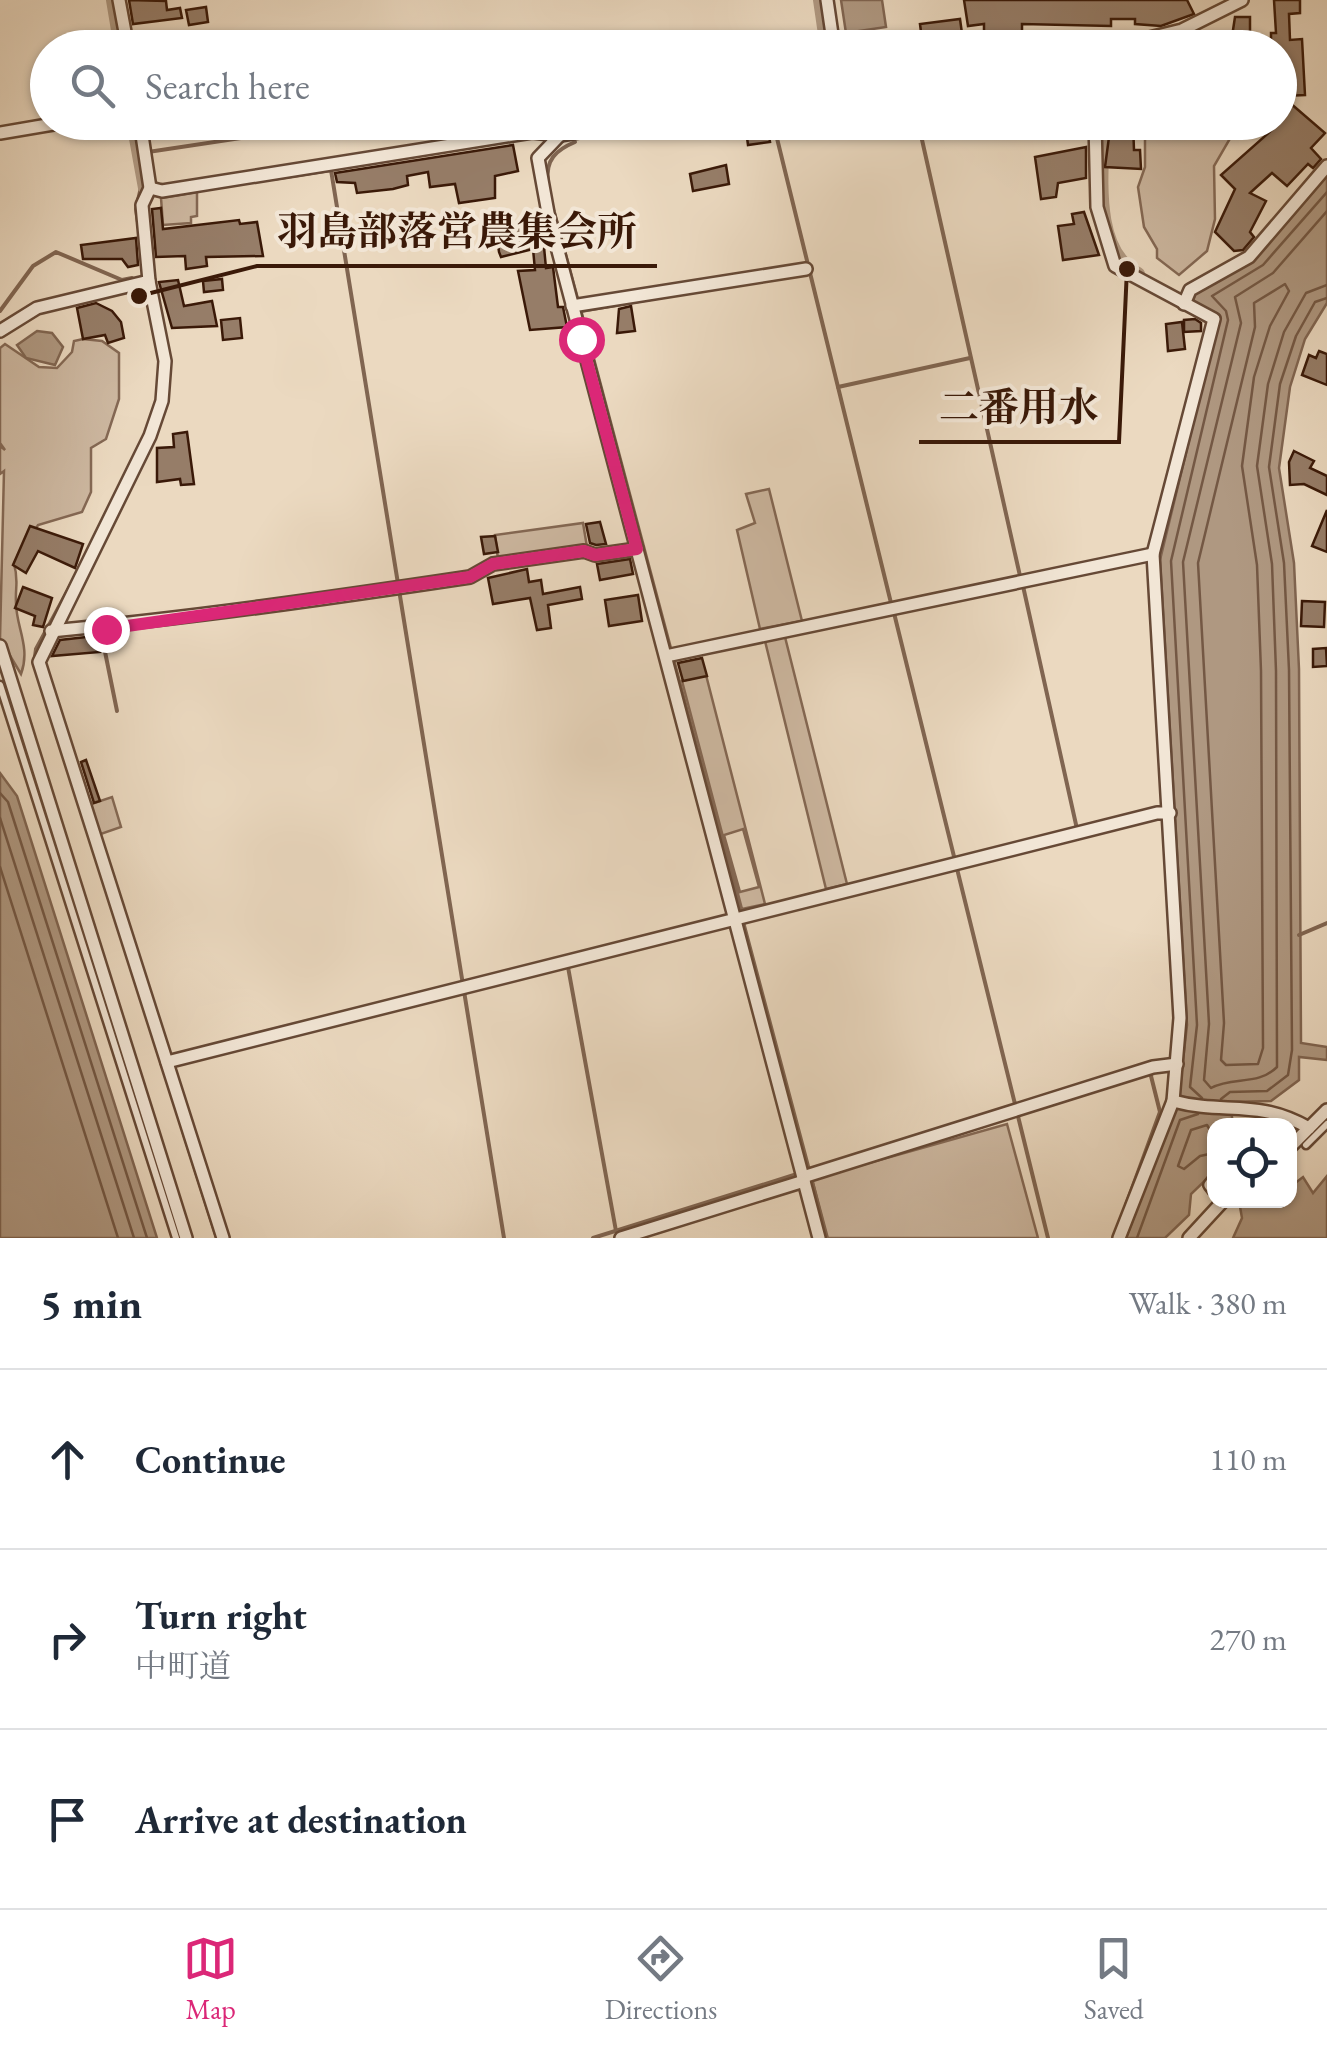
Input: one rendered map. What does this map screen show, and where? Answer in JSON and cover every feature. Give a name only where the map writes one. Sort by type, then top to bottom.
[{"type":"street","points":[[119,0],[125,30]]},
{"type":"street","points":[[827,0],[831,30]]},
{"type":"street","points":[[1182,30],[1242,0]]},
{"type":"street","points":[[0,133],[30,128]]},
{"type":"street","points":[[143,140],[150,188],[142,205],[147,282],[165,361],[162,401],[150,436],[39,662],[223,1238]]},
{"type":"street","points":[[150,188],[162,191],[482,140]]},
{"type":"street","points":[[555,140],[538,158],[572,306],[637,549],[670,655],[819,1238]]},
{"type":"street","points":[[1095,140],[1097,207],[1115,266],[1185,299],[1214,319],[1153,554],[1180,1018],[1176,1064],[1172,1101],[1120,1238]]},
{"type":"street","points":[[1185,299],[1249,257],[1327,166]]},
{"type":"street","points":[[572,306],[806,269]]},
{"type":"street","points":[[0,331],[37,308],[147,282]]},
{"type":"street","points":[[51,631],[106,629],[396,588],[584,551],[595,555],[637,549]]},
{"type":"street","points":[[670,655],[1153,554]]},
{"type":"street","points":[[0,646],[186,1238]]},
{"type":"street","points":[[167,1062],[1157,813],[1170,814]]},
{"type":"street","points":[[621,1238],[1153,1066],[1176,1064]]},
{"type":"street","points":[[1172,1101],[1282,1114],[1309,1128]]},
{"type":"street","points":[[1297,1141],[1327,1110]]},
{"type":"street","points":[[1189,1238],[1217,1208]]},
{"type":"lane","points":[[0,685],[176,1238]]},
{"type":"lane","points":[[1306,1145],[1327,1124]]},
{"type":"shaded area","points":[[1145,140],[1229,140],[1214,166],[1215,219],[1207,251],[1179,275],[1157,258],[1157,249],[1144,227],[1138,187],[1145,167]]},
{"type":"shaded area","points":[[197,192],[197,216],[191,217],[191,223],[163,225],[161,198]]},
{"type":"shaded area","points":[[74,341],[102,341],[119,353],[119,399],[106,439],[91,448],[91,492],[82,512],[38,525],[14,564],[24,655],[21,674],[0,639],[4,471],[0,474],[0,446],[5,450],[0,443],[0,348],[5,344],[39,367],[57,368],[72,352]]},
{"type":"shaded area","points":[[769,489],[802,621],[760,629],[737,530],[755,523],[746,494]]},
{"type":"shaded area","points":[[583,523],[587,547],[498,559],[495,535]]},
{"type":"shaded area","points":[[785,637],[847,884],[826,889],[765,641]]},
{"type":"shaded area","points":[[706,675],[765,904],[742,909],[682,681]],"holes":[[[743,829],[759,887],[740,892],[724,835]]]},
{"type":"shaded area","points":[[112,797],[121,827],[98,835],[88,805]]},
{"type":"shaded area","points":[[1007,1124],[1038,1238],[827,1238],[812,1179]]},
{"type":"water","points":[[841,0],[882,0],[886,27],[846,30]]},
{"type":"water","points":[[1327,176],[1327,303],[1305,339],[1290,387],[1279,468],[1294,563],[1299,669],[1301,1043],[1327,1047],[1327,1060],[1299,1057],[1299,1080],[1271,1101],[1230,1102],[1232,1118],[1207,1118],[1207,1179],[1191,1194],[1189,1215],[1165,1238],[1126,1238],[1175,1107],[1184,1100],[1179,1096],[1187,1025],[1160,560],[1219,317],[1193,302],[1195,294],[1257,257]]},
{"type":"water","points":[[37,331],[52,333],[63,347],[55,365],[26,358],[17,345]]},
{"type":"water","points":[[0,773],[17,796],[157,1238],[0,1238]]},
{"type":"water","points":[[1327,1176],[1327,1238],[1233,1238],[1242,1218],[1240,1208],[1297,1208],[1297,1182],[1303,1177],[1313,1193]]},
{"type":"building","points":[[129,0],[166,1],[167,10],[180,8],[182,18],[133,24]]},
{"type":"building","points":[[964,0],[1187,0],[1194,14],[1161,26],[1135,24],[1135,19],[1111,19],[1111,26],[1022,24],[1022,30],[984,30],[984,24],[968,26]]},
{"type":"building","points":[[1274,0],[1300,0],[1300,13],[1289,14],[1290,30],[1276,30]]},
{"type":"building","points":[[206,7],[208,22],[189,25],[186,10]]},
{"type":"building","points":[[1235,17],[1250,17],[1250,30],[1233,30]]},
{"type":"building","points":[[960,19],[962,30],[921,30],[920,24]]},
{"type":"building","points":[[1297,39],[1302,39],[1305,95],[1297,95]]},
{"type":"building","points":[[1297,109],[1325,133],[1311,148],[1321,159],[1313,168],[1308,164],[1287,186],[1272,173],[1250,193],[1266,201],[1250,232],[1254,237],[1243,250],[1234,251],[1215,232],[1235,189],[1221,175],[1261,140],[1297,140]]},
{"type":"building","points":[[747,140],[770,140],[770,142],[748,145]]},
{"type":"building","points":[[1109,140],[1134,140],[1134,150],[1140,150],[1141,169],[1105,167]]},
{"type":"building","points":[[513,145],[518,171],[495,176],[495,198],[459,203],[455,184],[430,187],[428,172],[407,176],[408,185],[357,193],[355,183],[337,182],[335,173]]},
{"type":"building","points":[[1086,147],[1086,178],[1058,183],[1056,197],[1041,199],[1035,157]]},
{"type":"building","points":[[726,165],[729,184],[693,191],[690,174]]},
{"type":"building","points":[[161,208],[163,229],[239,220],[240,224],[257,222],[263,256],[206,257],[207,266],[186,269],[185,256],[156,257],[152,209]]},
{"type":"building","points":[[1084,212],[1099,255],[1063,260],[1058,226],[1074,224],[1072,214]]},
{"type":"building","points":[[530,221],[530,227],[542,226],[546,268],[553,267],[558,307],[563,307],[567,327],[530,330],[518,271],[535,270],[533,249],[501,257],[499,252],[496,228]]},
{"type":"building","points":[[136,238],[138,265],[128,267],[122,259],[83,259],[81,245]]},
{"type":"building","points":[[222,279],[223,290],[204,292],[203,281]]},
{"type":"building","points":[[178,280],[184,306],[212,301],[217,326],[172,328],[159,282]]},
{"type":"building","points":[[96,303],[112,311],[121,322],[124,338],[108,343],[105,335],[83,339],[77,308]]},
{"type":"building","points":[[631,306],[635,331],[617,333],[619,309]]},
{"type":"building","points":[[240,318],[242,338],[223,340],[221,320]]},
{"type":"building","points":[[1184,320],[1201,323],[1201,331],[1184,332]]},
{"type":"building","points":[[1182,322],[1185,349],[1168,351],[1166,324]]},
{"type":"building","points":[[1319,351],[1327,354],[1327,385],[1302,375],[1309,355],[1316,358]]},
{"type":"building","points":[[187,432],[194,484],[181,485],[180,479],[157,482],[157,448],[174,447],[173,434]]},
{"type":"building","points":[[1294,451],[1314,461],[1310,468],[1327,476],[1327,495],[1304,484],[1290,485],[1289,462]]},
{"type":"building","points":[[1327,510],[1327,552],[1312,546]]},
{"type":"building","points":[[600,522],[606,544],[596,545],[590,543],[586,524]]},
{"type":"building","points":[[30,526],[83,544],[75,568],[38,551],[26,573],[13,565]]},
{"type":"building","points":[[495,536],[498,552],[484,554],[481,537]]},
{"type":"building","points":[[630,559],[633,574],[600,580],[597,564]]},
{"type":"building","points":[[527,569],[529,582],[541,580],[543,594],[580,587],[582,599],[548,605],[551,628],[537,630],[530,598],[493,604],[488,578]]},
{"type":"building","points":[[23,587],[52,598],[43,627],[33,625],[35,616],[15,608]]},
{"type":"building","points":[[638,595],[642,621],[609,626],[605,600]]},
{"type":"building","points":[[1302,601],[1325,602],[1324,627],[1301,626]]},
{"type":"building","points":[[95,636],[100,652],[52,656],[60,640]]},
{"type":"building","points":[[1326,648],[1327,666],[1313,667],[1313,649]]},
{"type":"building","points":[[702,658],[707,676],[683,681],[678,663]]},
{"type":"building","points":[[86,760],[100,801],[94,803],[81,762]]},
{"type":"waterway","points":[[113,0],[118,30]]},
{"type":"waterway","points":[[820,0],[824,30]]},
{"type":"waterway","points":[[136,140],[145,188]]},
{"type":"waterway","points":[[148,152],[228,140]]},
{"type":"waterway","points":[[777,140],[891,603]]},
{"type":"waterway","points":[[922,140],[1020,576]]},
{"type":"waterway","points":[[1102,140],[1101,184],[1106,227],[1112,247],[1138,274]]},
{"type":"waterway","points":[[548,182],[553,157],[575,142]]},
{"type":"waterway","points":[[273,179],[331,170],[504,1238]]},
{"type":"waterway","points":[[140,236],[136,209],[142,183]]},
{"type":"waterway","points":[[551,202],[577,298]]},
{"type":"waterway","points":[[0,311],[33,266],[56,252],[122,280],[132,278]]},
{"type":"waterway","points":[[581,311],[674,295]]},
{"type":"waterway","points":[[580,309],[809,1170]]},
{"type":"waterway","points":[[838,387],[970,358]]},
{"type":"waterway","points":[[34,664],[36,649],[74,579]]},
{"type":"waterway","points":[[1023,586],[1077,829]]},
{"type":"waterway","points":[[894,613],[1048,1238]]},
{"type":"waterway","points":[[101,632],[117,711]]},
{"type":"waterway","points":[[1299,935],[1327,923]]},
{"type":"waterway","points":[[568,967],[616,1231]]},
{"type":"waterway","points":[[1126,1205],[1160,1112],[1150,1072]]},
{"type":"waterway","points":[[183,1131],[217,1238]]},
{"type":"waterway","points":[[593,1238],[794,1175]]},
{"type":"waterway","points":[[811,1178],[827,1238]]},
{"type":"place","name":"二番用水","points":[[1127,269]]},
{"type":"place","name":"羽島部落営農集会所","points":[[139,296]]},
{"type":"route","points":[[106,629],[470,577],[493,564],[584,551],[595,555],[637,549],[581,339]]}]
